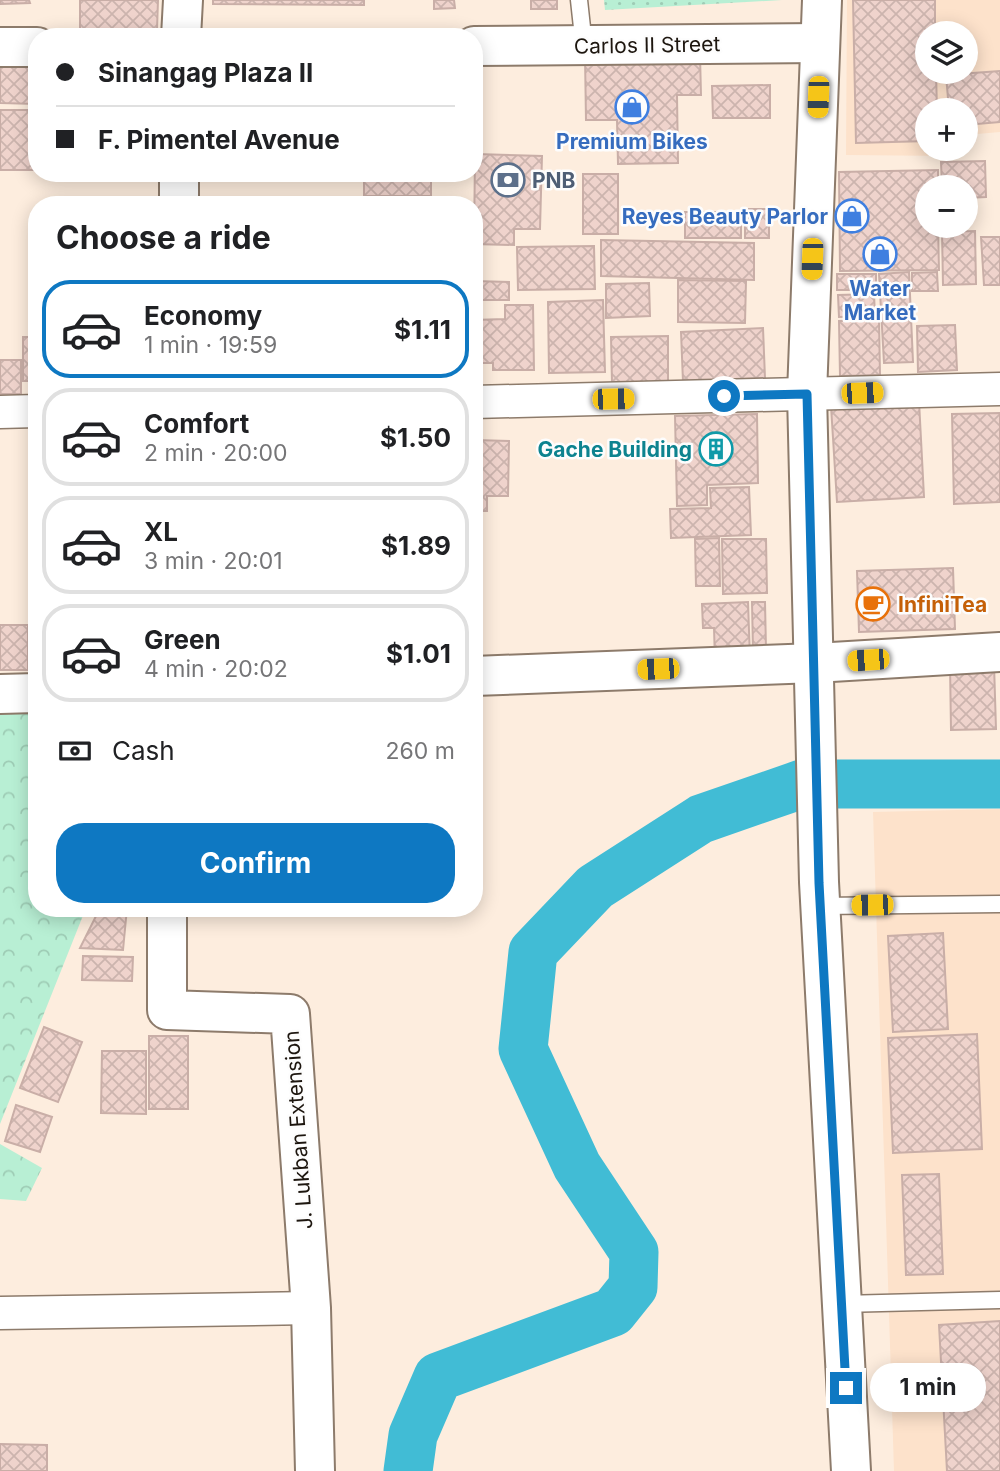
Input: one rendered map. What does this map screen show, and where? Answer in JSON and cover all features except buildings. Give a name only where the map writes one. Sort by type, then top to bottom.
[{"type":"main road","points":[[181,28],[183,0]]},
{"type":"main road","points":[[822,0],[807,394],[820,906],[850,1471]]},
{"type":"main road","name":"Carlos II Street","points":[[483,46],[820,43]]},
{"type":"main road","points":[[0,47],[28,47]]},
{"type":"main road","points":[[483,676],[815,663],[1000,652]]},
{"type":"main road","points":[[0,694],[28,693]]},
{"type":"main road","name":"J. Lukban Extension","points":[[167,917],[167,1010],[290,1014],[311,1308],[316,1471]]},
{"type":"street","points":[[483,402],[1000,388]]},
{"type":"street","points":[[0,412],[28,411]]},
{"type":"street","points":[[0,1313],[311,1308]]},
{"type":"lane","points":[[579,0],[584,46]]},
{"type":"lane","points":[[820,906],[1000,904]]},
{"type":"lane","points":[[842,1304],[1000,1300]]},
{"type":"shaded area","points":[[847,0],[1000,0],[1000,132],[978,134],[978,98],[915,98],[915,156],[846,155]]},
{"type":"shaded area","points":[[1000,809],[1000,1471],[894,1471],[873,812]]},
{"type":"green space","points":[[604,0],[782,0],[605,10]]},
{"type":"green space","points":[[28,708],[28,917],[82,917],[0,1124],[0,710]]},
{"type":"green space","points":[[0,1144],[42,1168],[26,1201],[0,1199]]},
{"type":"waterway","points":[[408,1471],[413,1435],[438,1377],[613,1312],[633,1287],[634,1252],[577,1166],[523,1049],[533,952],[595,887],[701,819],[802,784],[1000,784]]},
{"type":"place","name":"Premium Bikes","points":[[632,107]]},
{"type":"place","name":"PNB","points":[[508,180]]},
{"type":"place","name":"Reyes Beauty Parlor","points":[[852,216]]},
{"type":"place","name":"Water Market","points":[[880,254]]},
{"type":"place","name":"Gache Building","points":[[716,449]]},
{"type":"place","name":"InfiniTea","points":[[873,604]]},
{"type":"route","points":[[724,396],[807,394],[819,883],[846,1388]]}]
